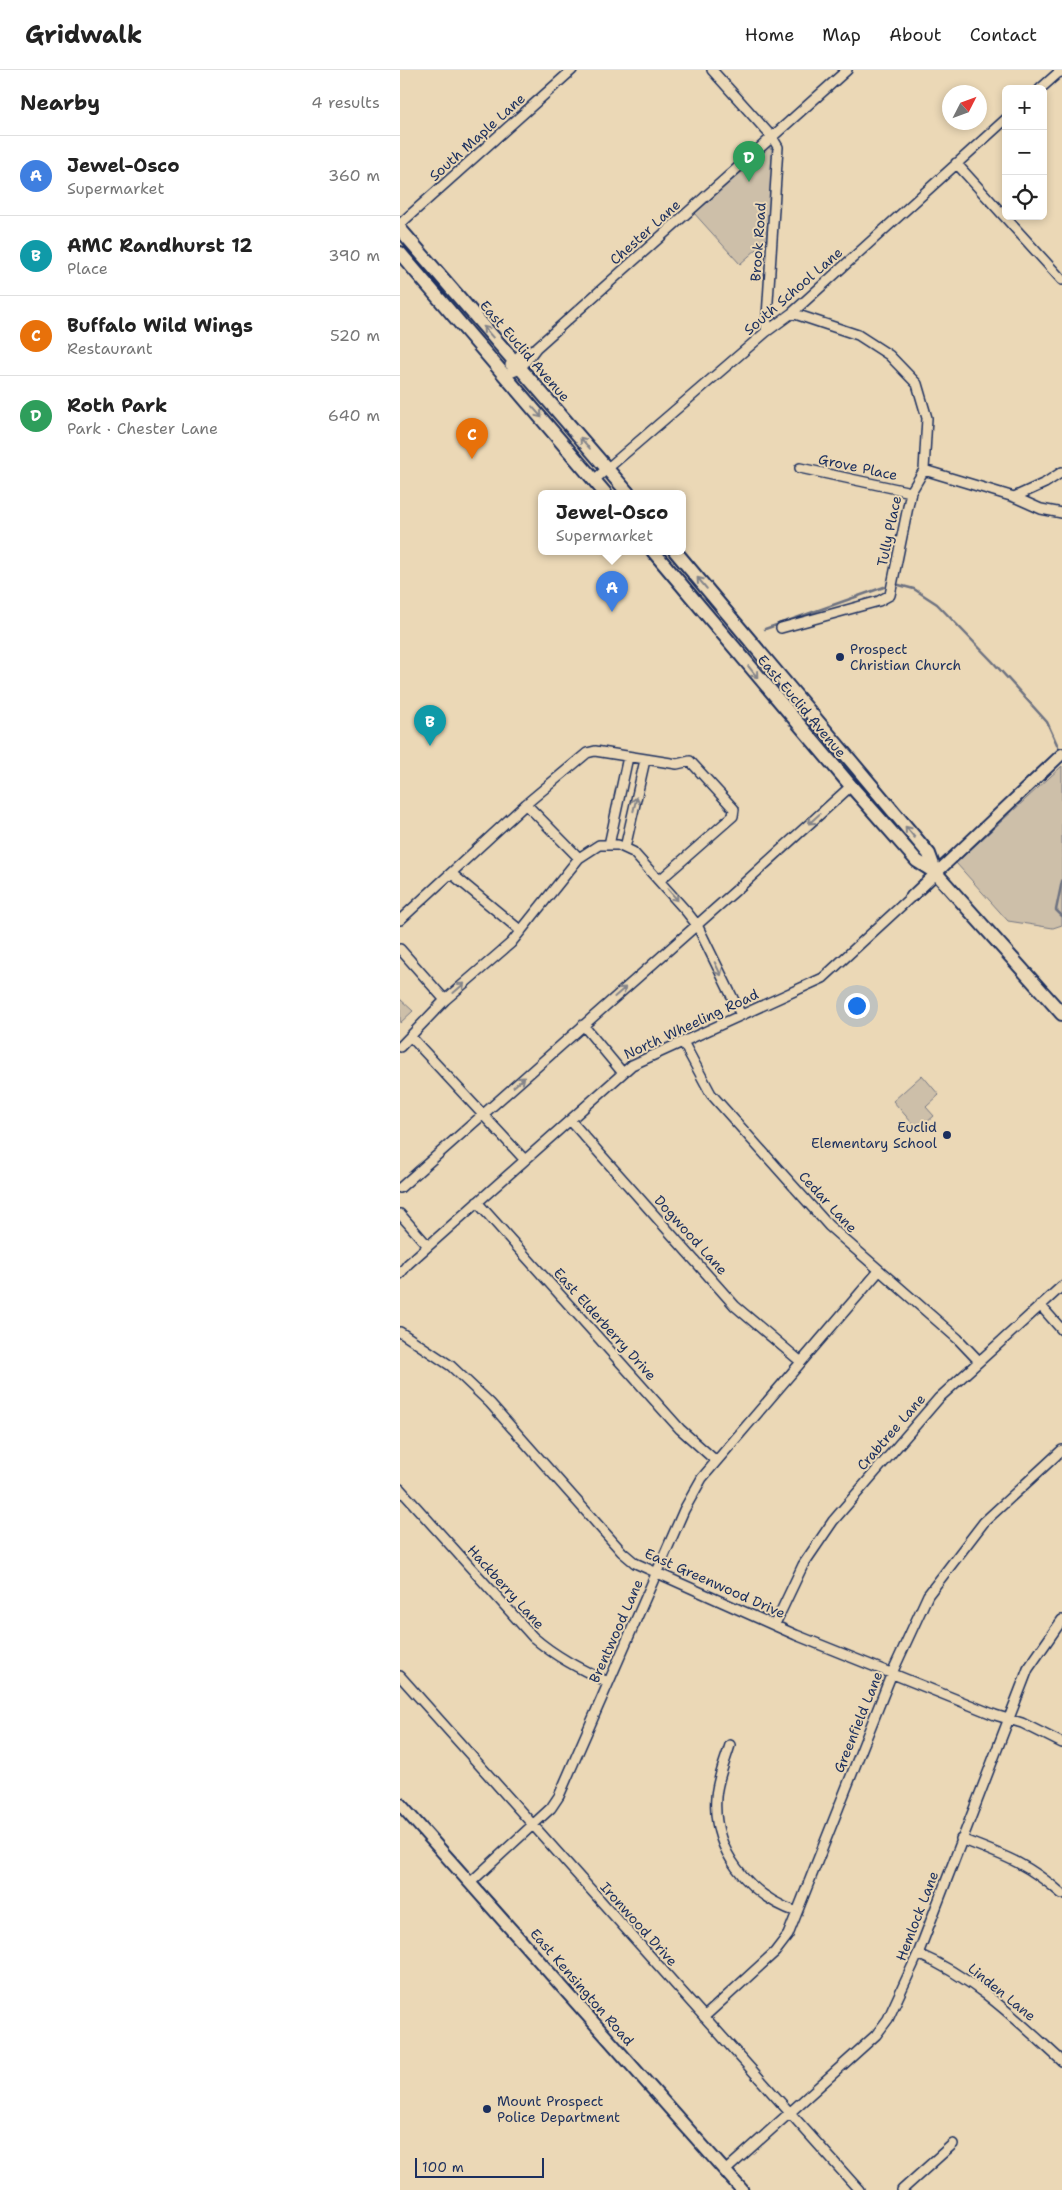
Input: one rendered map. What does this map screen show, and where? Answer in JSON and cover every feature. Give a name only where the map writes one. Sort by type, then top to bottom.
[{"type":"main road","name":"East Euclid Avenue","points":[[400,229],[625,490]]},
{"type":"main road","points":[[400,253],[602,490]]},
{"type":"main road","name":"East Euclid Avenue","points":[[656,555],[851,786],[917,861],[936,873],[1062,1014]]},
{"type":"main road","name":"East Euclid Avenue","points":[[678,555],[929,854],[936,873]]},
{"type":"main road","name":"East Kensington Road","points":[[400,1804],[742,2190]]},
{"type":"street","name":"South Maple Lane","points":[[400,224],[572,70]]},
{"type":"street","points":[[712,70],[772,136],[847,70]]},
{"type":"street","points":[[1045,85],[1060,72]]},
{"type":"street","name":"South School Lane","points":[[594,480],[766,332],[792,313],[1002,123]]},
{"type":"street","name":"Brook Road","points":[[766,332],[778,153],[778,147],[772,136]]},
{"type":"street","name":"Chester Lane","points":[[516,365],[772,136]]},
{"type":"street","points":[[956,163],[1062,280]]},
{"type":"street","name":"Tully Place","points":[[781,628],[879,601],[890,595],[911,492],[924,470],[927,418],[917,384],[889,355],[858,335],[792,313]]},
{"type":"street","points":[[505,375],[516,365]]},
{"type":"street","name":"Grove Place","points":[[800,468],[911,492]]},
{"type":"street","points":[[924,470],[1014,497],[1041,509],[1062,513]]},
{"type":"street","points":[[1014,497],[1045,483],[1062,472]]},
{"type":"street","points":[[400,920],[526,804],[587,753],[595,751],[677,764],[690,761],[734,809],[733,816],[660,880]]},
{"type":"street","name":"North Wheeling Road","points":[[400,1274],[428,1246],[622,1072],[643,1058],[683,1042],[822,978],[912,896],[1059,756]]},
{"type":"street","points":[[609,845],[628,757]]},
{"type":"street","points":[[625,848],[645,760]]},
{"type":"street","points":[[400,1188],[851,786]]},
{"type":"street","points":[[526,804],[579,858]]},
{"type":"street","points":[[400,1047],[445,1000],[511,943],[579,858],[590,849],[599,845],[625,848],[640,858],[660,880],[697,925],[741,1016]]},
{"type":"street","points":[[452,874],[521,931]]},
{"type":"street","points":[[400,949],[445,1000]]},
{"type":"street","points":[[583,1024],[622,1072]]},
{"type":"street","points":[[410,1037],[524,1159]]},
{"type":"street","name":"Cedar Lane","points":[[683,1042],[712,1094],[829,1226],[958,1339],[978,1360]]},
{"type":"street","name":"Dogwood Lane","points":[[570,1120],[735,1306],[800,1361]]},
{"type":"street","name":"East Elderberry Drive","points":[[477,1202],[680,1429],[716,1461]]},
{"type":"street","points":[[400,1214],[428,1246]]},
{"type":"street","name":"Brentwood Lane","points":[[470,1883],[550,1808],[559,1796],[693,1493],[716,1461],[879,1271]]},
{"type":"street","name":"Crabtree Lane","points":[[775,1624],[803,1565],[827,1528],[931,1406],[978,1360],[1062,1286]]},
{"type":"street","points":[[1040,1305],[1062,1330]]},
{"type":"street","name":"East Greenwood Drive","points":[[400,1332],[432,1353],[468,1382],[490,1403],[622,1552],[635,1563],[796,1635],[1035,1729],[1062,1743]]},
{"type":"street","name":"Greenfield Lane","points":[[704,2017],[775,1952],[788,1935],[892,1673],[928,1595],[968,1540],[998,1508],[1062,1450]]},
{"type":"street","name":"Hackberry Lane","points":[[400,1489],[533,1637],[551,1653],[608,1682]]},
{"type":"street","name":"Hemlock Lane","points":[[725,2171],[883,2026],[918,1954],[1028,1668],[1062,1620]]},
{"type":"street","name":"Ironwood Drive","points":[[400,1676],[859,2190]]},
{"type":"street","points":[[730,1745],[716,1795],[717,1821],[725,1849],[740,1874],[751,1885],[772,1902],[797,1912]]},
{"type":"street","points":[[961,1839],[1022,1863],[1036,1871],[1062,1894]]},
{"type":"street","name":"Linden Lane","points":[[918,1954],[953,1970],[977,1986],[1062,2061]]},
{"type":"street","points":[[902,2190],[953,2144]]},
{"type":"shaded area","points":[[767,147],[773,149],[774,152],[766,241],[740,264],[693,212]]},
{"type":"shaded area","points":[[1062,766],[1062,925],[1053,928],[1008,921],[956,863]]},
{"type":"shaded area","points":[[400,999],[413,1011],[400,1023]]},
{"type":"shaded area","points":[[922,1075],[939,1095],[926,1107],[934,1116],[918,1130],[893,1101]]},
{"type":"waterway","points":[[899,585],[914,589],[937,604],[1047,722],[1060,751]]},
{"type":"waterway","points":[[765,629],[884,587]]},
{"type":"waterway","points":[[1062,881],[1056,910],[1062,916]]},
{"type":"place","name":"Roth Park","points":[[749,182]]},
{"type":"place","name":"Buffalo Wild Wings","points":[[472,459]]},
{"type":"place","name":"Jewel-Osco","points":[[612,612]]},
{"type":"place","name":"Prospect Christian Church","points":[[840,657]]},
{"type":"place","name":"AMC Randhurst 12","points":[[430,746]]},
{"type":"place","name":"Euclid Elementary School","points":[[947,1135]]},
{"type":"place","name":"Mount Prospect Police Department","points":[[487,2109]]}]
